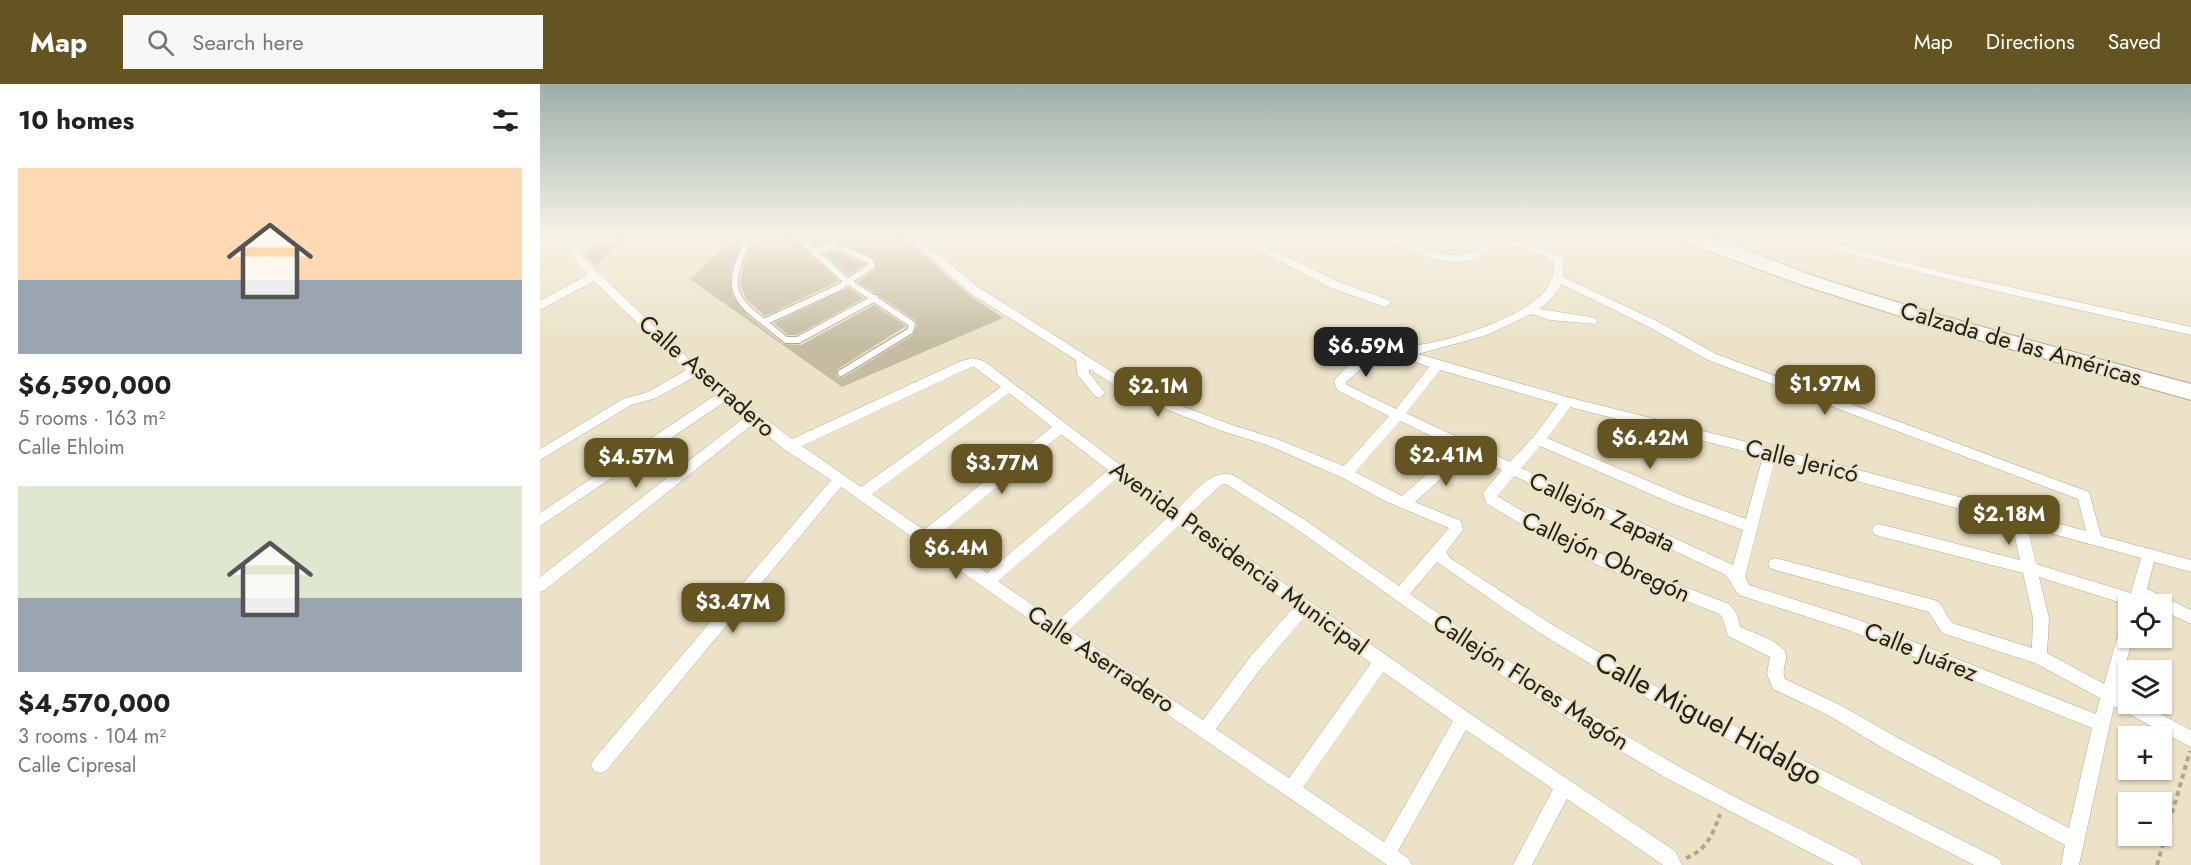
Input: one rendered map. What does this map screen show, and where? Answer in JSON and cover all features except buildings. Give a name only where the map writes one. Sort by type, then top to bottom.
[{"type":"main road","name":"Calzada de las Américas","points":[[1783,271],[1961,328],[2191,392]]},
{"type":"street","name":"Calle Aserradero","points":[[592,271],[694,371],[789,446],[1403,865]]},
{"type":"street","points":[[952,271],[974,290],[1138,394],[1227,428],[1272,442],[1346,473],[1456,527],[1400,595]]},
{"type":"street","points":[[1308,271],[1335,285],[1385,303]]},
{"type":"street","points":[[1401,352],[1431,348],[1500,325],[1531,310],[1549,295],[1559,279],[1559,271]]},
{"type":"street","points":[[1935,271],[1971,282],[2191,331]]},
{"type":"street","points":[[540,306],[595,275]]},
{"type":"street","points":[[1559,279],[1653,324],[1712,357],[2084,496],[2095,539]]},
{"type":"street","points":[[1531,310],[1550,316],[1591,321]]},
{"type":"street","name":"Calle Jericó","points":[[1340,381],[1364,359],[1378,353],[1401,352],[1437,365],[1567,402],[2018,517],[2191,566]]},
{"type":"street","points":[[1082,358],[1083,374],[1099,393]]},
{"type":"street","name":"Avenida Presidencia Municipal","points":[[789,446],[965,364],[973,362],[980,364],[1178,517],[1463,719],[1669,856],[1673,864]]},
{"type":"street","points":[[1346,473],[1398,415],[1437,365]]},
{"type":"street","points":[[540,455],[627,402],[652,395],[694,371]]},
{"type":"street","name":"Callejón Zapata","points":[[1340,381],[1341,387],[1354,395],[1729,570],[1739,581]]},
{"type":"street","points":[[861,495],[1009,387]]},
{"type":"street","points":[[540,520],[726,394]]},
{"type":"street","points":[[1512,469],[1567,402]]},
{"type":"street","points":[[540,586],[753,417]]},
{"type":"street","points":[[924,538],[1061,427]]},
{"type":"street","points":[[1538,440],[1676,499],[1751,527]]},
{"type":"street","points":[[1404,503],[1467,447]]},
{"type":"street","points":[[1739,581],[1770,453]]},
{"type":"street","name":"Callejón Obregón","points":[[1512,469],[1490,493],[1491,499],[1549,534],[1605,562],[1724,609],[1729,614],[1733,631],[1773,649],[1778,655],[1774,674],[1779,684],[1836,711],[1892,744],[2074,841]]},
{"type":"street","points":[[987,582],[1117,470]]},
{"type":"street","name":"Callejón Flores Magón","points":[[1178,517],[1217,480],[1228,479],[1263,500],[1507,670],[1605,732],[1674,773],[1852,865]]},
{"type":"street","points":[[600,765],[839,480]]},
{"type":"street","points":[[1058,631],[1178,517]]},
{"type":"street","points":[[2018,517],[2041,618],[2039,657]]},
{"type":"street","points":[[1879,530],[1970,550],[2120,594]]},
{"type":"street","name":"Calle Miguel Hidalgo","points":[[1437,552],[1445,562],[1543,627],[1653,693],[1993,865]]},
{"type":"street","points":[[2138,594],[2149,554]]},
{"type":"street","points":[[1775,564],[1927,604],[1938,611],[1940,620],[1947,628],[2039,657],[2191,739]]},
{"type":"street","name":"Calle Juárez","points":[[1739,581],[1744,590],[1851,624],[2102,724]]},
{"type":"street","points":[[1206,729],[1256,662],[1304,606]]},
{"type":"street","points":[[2172,610],[2191,616]]},
{"type":"street","points":[[2070,865],[2109,694],[2122,648]]},
{"type":"street","points":[[1292,788],[1382,662]]},
{"type":"street","points":[[1387,854],[1463,719]]},
{"type":"street","points":[[1522,865],[1564,786]]},
{"type":"lane","points":[[734,271],[735,297],[752,314],[786,340],[798,340],[875,298]]},
{"type":"lane","points":[[837,271],[912,324],[913,327],[841,374]]},
{"type":"lane","points":[[764,322],[851,283],[867,271]]},
{"type":"path","points":[[2157,865],[2191,747]]},
{"type":"path","points":[[1673,864],[1697,855],[1709,844],[1725,800]]}]
